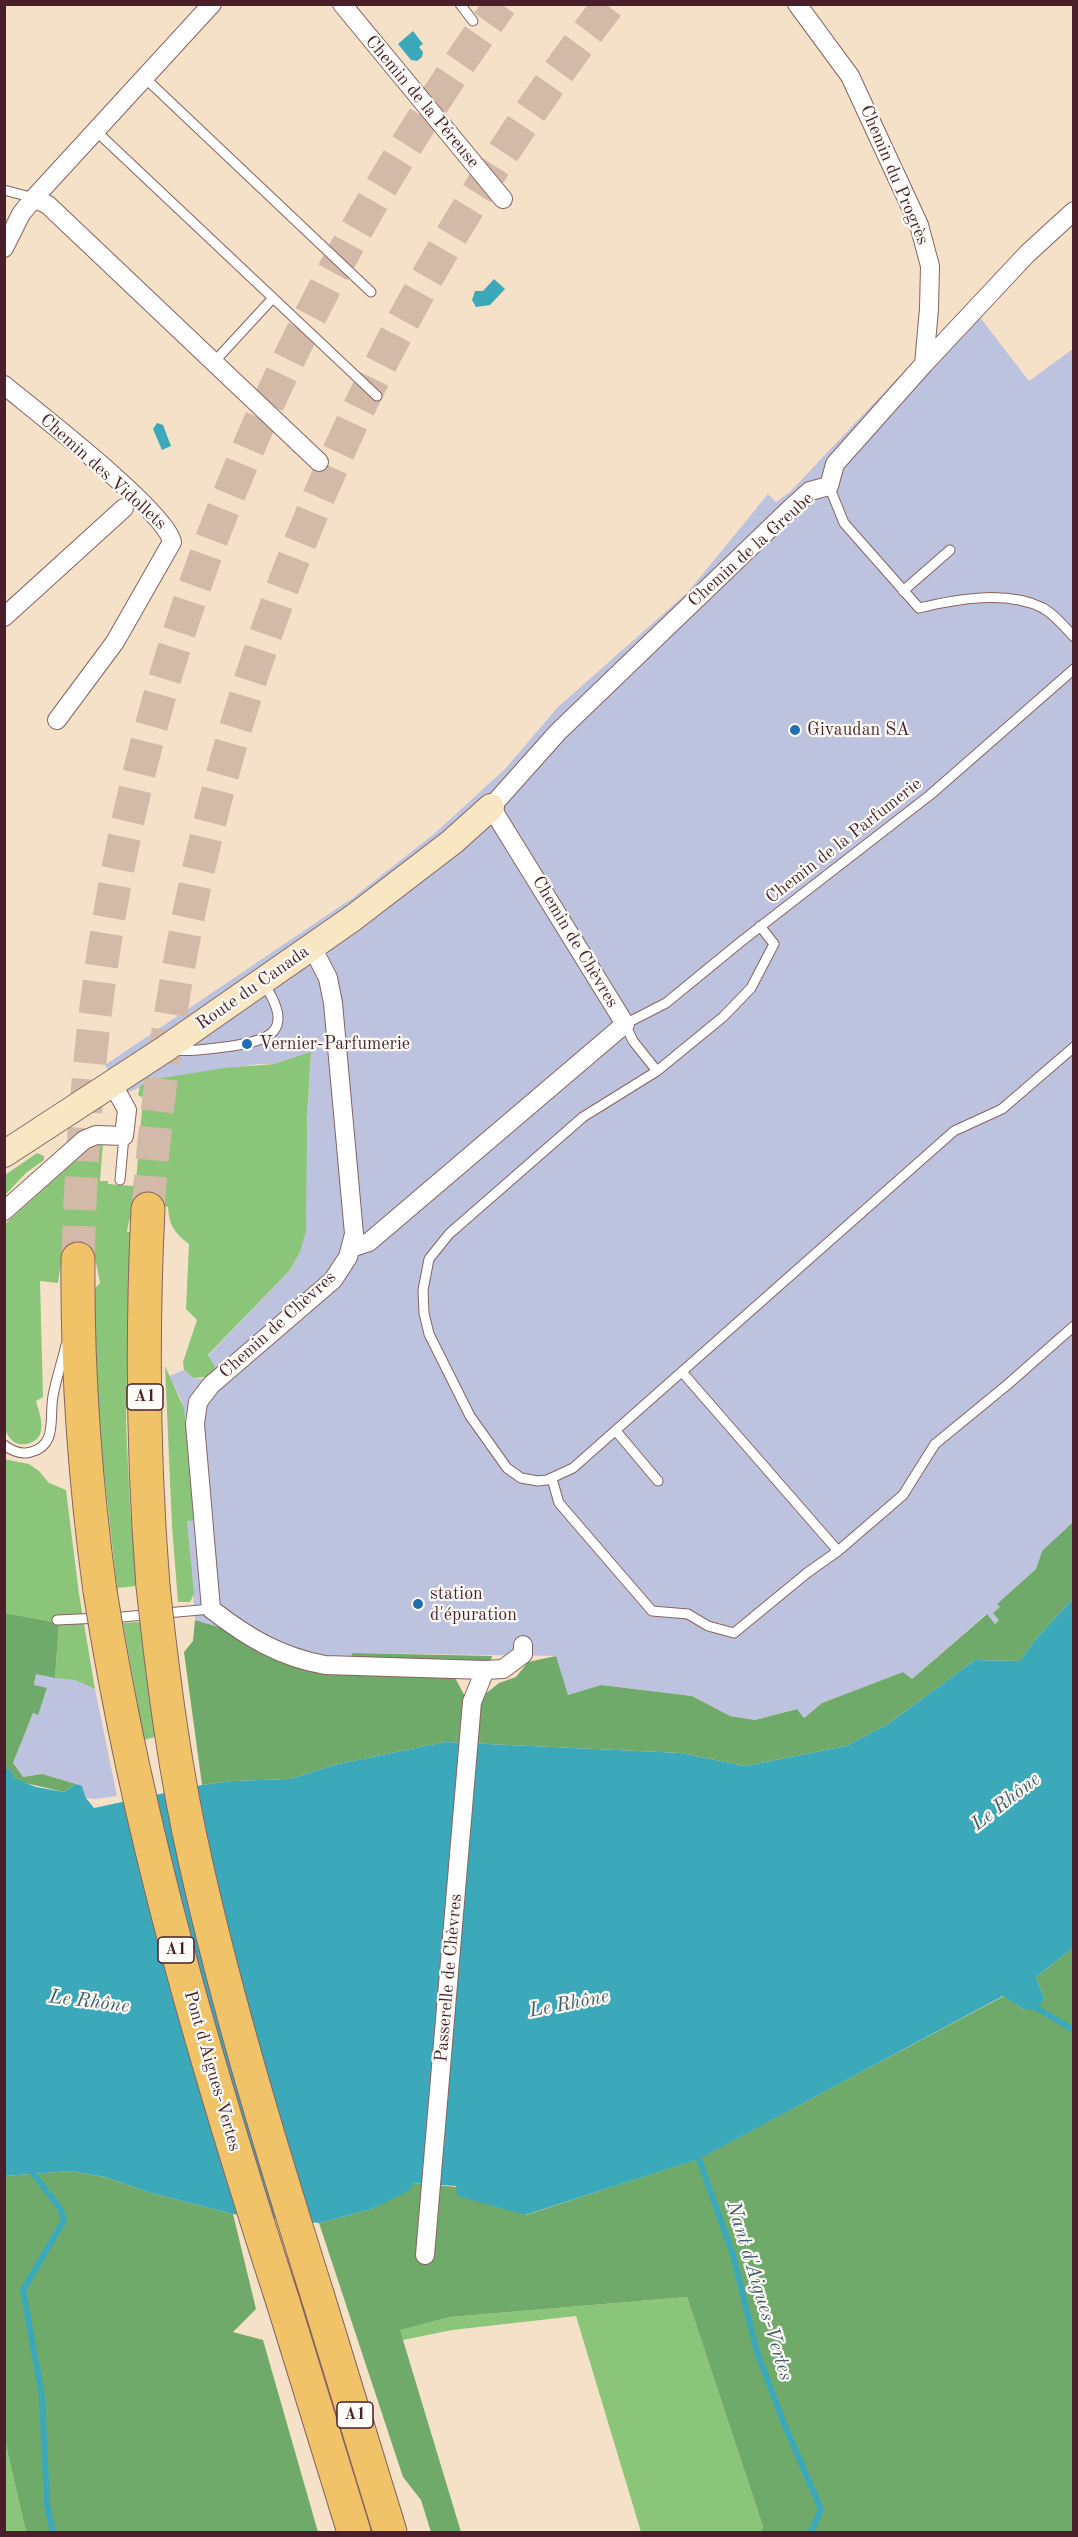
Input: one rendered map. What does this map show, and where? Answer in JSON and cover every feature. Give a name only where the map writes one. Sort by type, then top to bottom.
[{"type":"highway","name":"Pont d'Aigues-Vertes","points":[[148,1209],[145,1303],[147,1511],[153,1586],[177,1766],[201,1886],[238,2033],[390,2532]]},
{"type":"highway","name":"A1","points":[[77,1302],[78,1259]]},
{"type":"highway","name":"Pont d'Aigues-Vertes","points":[[77,1302],[83,1440],[100,1591],[125,1737],[155,1870],[200,2036],[354,2532]]},
{"type":"street","points":[[4,248],[21,214],[34,198],[212,4]]},
{"type":"street","name":"Chemin de la Péreuse","points":[[342,4],[503,199]]},
{"type":"street","name":"Chemin du Progrès","points":[[797,4],[850,76],[919,225],[930,266],[924,364]]},
{"type":"street","points":[[34,198],[48,205],[319,462]]},
{"type":"street","name":"Chemin de la Greube","points":[[491,807],[558,732],[791,508],[810,491],[829,486],[835,464],[924,364],[1027,254],[1074,211]]},
{"type":"street","name":"Chemin des Vidollets","points":[[4,385],[90,456],[148,509],[169,530],[172,542],[115,642],[57,720]]},
{"type":"street","points":[[4,617],[124,508]]},
{"type":"street","name":"Route du Canada","points":[[4,1154],[165,1049],[312,947],[408,878],[491,807]]},
{"type":"street","name":"Chemin de Chèvres","points":[[211,1609],[195,1424],[198,1402],[211,1384],[333,1280],[351,1248],[369,1242],[625,1024],[491,807]]},
{"type":"street","points":[[312,947],[328,978],[333,1003],[354,1221],[351,1248]]},
{"type":"street","points":[[4,1211],[84,1140],[96,1135],[124,1136],[127,1110],[112,1083]]},
{"type":"street","points":[[211,1609],[258,1642],[305,1661],[325,1665],[503,1669],[524,1654],[524,1645]]},
{"type":"street","name":"Passerelle de Chèvres","points":[[425,2253],[473,1698],[485,1670]]},
{"type":"lane","points":[[459,4],[473,21]]},
{"type":"lane","points":[[145,78],[371,292]]},
{"type":"lane","points":[[96,131],[377,396]]},
{"type":"lane","points":[[4,190],[34,198]]},
{"type":"lane","points":[[214,362],[273,298]]},
{"type":"lane","points":[[829,486],[844,523],[919,608],[946,602],[1001,598],[1028,602],[1054,616],[1074,637]]},
{"type":"lane","points":[[903,591],[950,550]]},
{"type":"lane","name":"Chemin de la Parfumerie","points":[[625,1024],[666,1004],[760,926],[930,795],[1074,669]]},
{"type":"lane","points":[[760,926],[774,944],[751,988],[723,1017],[657,1071],[583,1117],[449,1234],[435,1248],[425,1270],[424,1313],[429,1334],[470,1416],[512,1473],[529,1480],[552,1479],[573,1468],[954,1131],[1002,1109],[1074,1047]]},
{"type":"lane","points":[[165,1049],[188,1052],[253,1043],[267,1038],[276,1027],[278,1014],[276,1004],[261,981]]},
{"type":"lane","points":[[625,1024],[633,1041],[657,1071]]},
{"type":"lane","points":[[120,1180],[124,1136]]},
{"type":"lane","points":[[4,1445],[14,1451],[28,1453],[43,1447],[47,1441],[52,1428],[52,1398],[77,1302]]},
{"type":"lane","points":[[552,1479],[559,1503],[652,1611],[688,1614],[708,1626],[734,1634],[807,1573],[838,1551],[903,1495],[935,1444],[1074,1326]]},
{"type":"lane","points":[[682,1372],[838,1551]]},
{"type":"lane","points":[[616,1431],[658,1481]]},
{"type":"lane","points":[[57,1620],[211,1609]]},
{"type":"shaded area","points":[[975,311],[1029,381],[1073,349],[1073,1522],[1042,1551],[1036,1569],[998,1603],[999,1620],[995,1624],[986,1614],[912,1679],[903,1672],[822,1703],[804,1718],[796,1709],[755,1720],[730,1716],[692,1696],[601,1685],[568,1695],[555,1656],[352,1653],[351,1657],[297,1666],[268,1657],[225,1629],[195,1620],[187,1520],[197,1520],[188,1428],[181,1399],[169,1376],[184,1370],[193,1378],[202,1379],[216,1369],[208,1356],[290,1270],[300,1252],[311,1053],[274,1064],[259,1064],[162,1078],[122,1095],[105,1065],[354,897],[434,834],[505,769],[558,707],[688,592],[768,494],[776,502],[790,492],[909,366]]},
{"type":"shaded area","points":[[36,1673],[75,1680],[95,1689],[117,1796],[86,1798],[82,1787],[76,1784],[42,1774],[23,1777],[18,1773],[13,1763],[33,1713],[37,1715],[47,1689],[34,1685]]},
{"type":"green space","points":[[311,1052],[307,1120],[306,1231],[300,1252],[290,1270],[208,1355],[216,1369],[207,1377],[193,1378],[184,1370],[183,1362],[197,1320],[186,1309],[189,1244],[174,1229],[168,1207],[144,1203],[135,1208],[129,1222],[127,1232],[130,1232],[126,1422],[137,1586],[117,1588],[99,1427],[94,1289],[100,1283],[95,1258],[82,1253],[66,1254],[58,1283],[40,1281],[43,1397],[36,1401],[41,1419],[41,1430],[35,1441],[18,1444],[5,1430],[5,1224],[93,1145],[103,1143],[100,1181],[133,1186],[136,1181],[143,1098],[138,1095],[140,1086],[162,1078],[224,1068],[274,1064]]},
{"type":"green space","points":[[37,1153],[44,1156],[44,1160],[27,1172],[5,1195],[5,1175]]},
{"type":"green space","points":[[165,1366],[184,1408],[197,1520],[187,1521],[194,1594],[190,1602],[178,1602],[172,1526]]},
{"type":"green space","points":[[4,1459],[29,1464],[39,1471],[49,1483],[66,1490],[79,1594],[95,1689],[75,1680],[55,1678],[59,1623],[5,1613]]},
{"type":"green space","points":[[1073,1522],[1073,1599],[1038,1636],[1020,1661],[975,1660],[888,1724],[846,1746],[745,1766],[681,1753],[445,1742],[338,1764],[289,1779],[232,1781],[202,1785],[184,1652],[193,1641],[195,1620],[225,1629],[268,1657],[297,1666],[453,1674],[468,1702],[479,1699],[499,1683],[516,1677],[528,1662],[556,1656],[568,1695],[601,1685],[692,1696],[730,1716],[755,1720],[797,1709],[804,1718],[822,1703],[903,1672],[912,1679],[987,1614],[995,1624],[999,1620],[993,1613],[1000,1607],[997,1604],[1036,1569],[1042,1551]]},
{"type":"green space","points":[[5,1613],[59,1623],[55,1678],[36,1674],[34,1685],[47,1688],[38,1715],[33,1713],[13,1763],[23,1777],[42,1774],[76,1784],[64,1792],[21,1782],[14,1778],[5,1767]]},
{"type":"green space","points":[[140,1622],[155,1737],[144,1740],[123,1623]]},
{"type":"green space","points":[[352,1653],[492,1656],[490,1663],[351,1657]]},
{"type":"green space","points":[[1073,1948],[1073,2532],[760,2532],[763,2527],[687,2297],[450,2317],[400,2330],[461,2532],[431,2532],[421,2500],[403,2477],[319,2223],[372,2209],[413,2183],[457,2187],[526,2215],[698,2159],[1004,1996],[1025,2010],[1044,1998],[1036,1977]]},
{"type":"green space","points":[[70,2171],[105,2177],[151,2193],[233,2214],[256,2309],[233,2332],[263,2340],[318,2532],[26,2532],[5,2441],[4,2176]]},
{"type":"green space","points":[[687,2297],[763,2527],[760,2532],[641,2532],[576,2316],[452,2330],[403,2340],[399,2330],[450,2317]]},
{"type":"green space","points":[[5,2441],[26,2532],[5,2532]]},
{"type":"water","points":[[413,31],[423,44],[419,47],[423,52],[422,57],[417,61],[411,60],[398,44]]},
{"type":"water","points":[[494,279],[505,289],[490,305],[476,307],[472,300],[475,291],[483,291]]},
{"type":"water","points":[[157,423],[163,425],[171,446],[162,450],[153,429]]},
{"type":"water","name":"Le Rhône","points":[[1073,1599],[1073,1948],[1036,1977],[1044,1998],[1038,2009],[1025,2010],[1003,1996],[699,2159],[525,2215],[458,2196],[456,2186],[413,2183],[410,2190],[372,2209],[319,2223],[233,2214],[151,2193],[105,2177],[70,2171],[5,2176],[4,1767],[11,1771],[14,1778],[36,1787],[64,1792],[76,1784],[82,1786],[86,1798],[94,1808],[202,1785],[232,1781],[289,1779],[338,1764],[445,1742],[681,1753],[745,1766],[846,1746],[888,1724],[975,1660],[1020,1661],[1038,1636]]},
{"type":"waterway","points":[[1038,2009],[1074,2030]]},
{"type":"waterway","name":"Nant d'Aigues-Vertes","points":[[699,2159],[733,2255],[757,2352],[783,2421],[821,2509],[811,2532]]},
{"type":"waterway","points":[[34,2175],[60,2208],[64,2220],[23,2290],[42,2396],[47,2504],[53,2532]]},
{"type":"tunnel","points":[[78,1259],[87,1097],[106,936],[130,810],[162,687],[202,566],[249,447],[302,331],[362,219],[429,110],[501,4]]},
{"type":"tunnel","points":[[148,1209],[166,1044],[196,883],[236,725],[288,572],[352,423],[426,279],[512,139],[609,4]]},
{"type":"place","name":"Givaudan SA","points":[[795,730]]},
{"type":"place","name":"Vernier-Parfumerie","points":[[247,1044]]},
{"type":"place","name":"station d'épuration","points":[[418,1604]]}]
